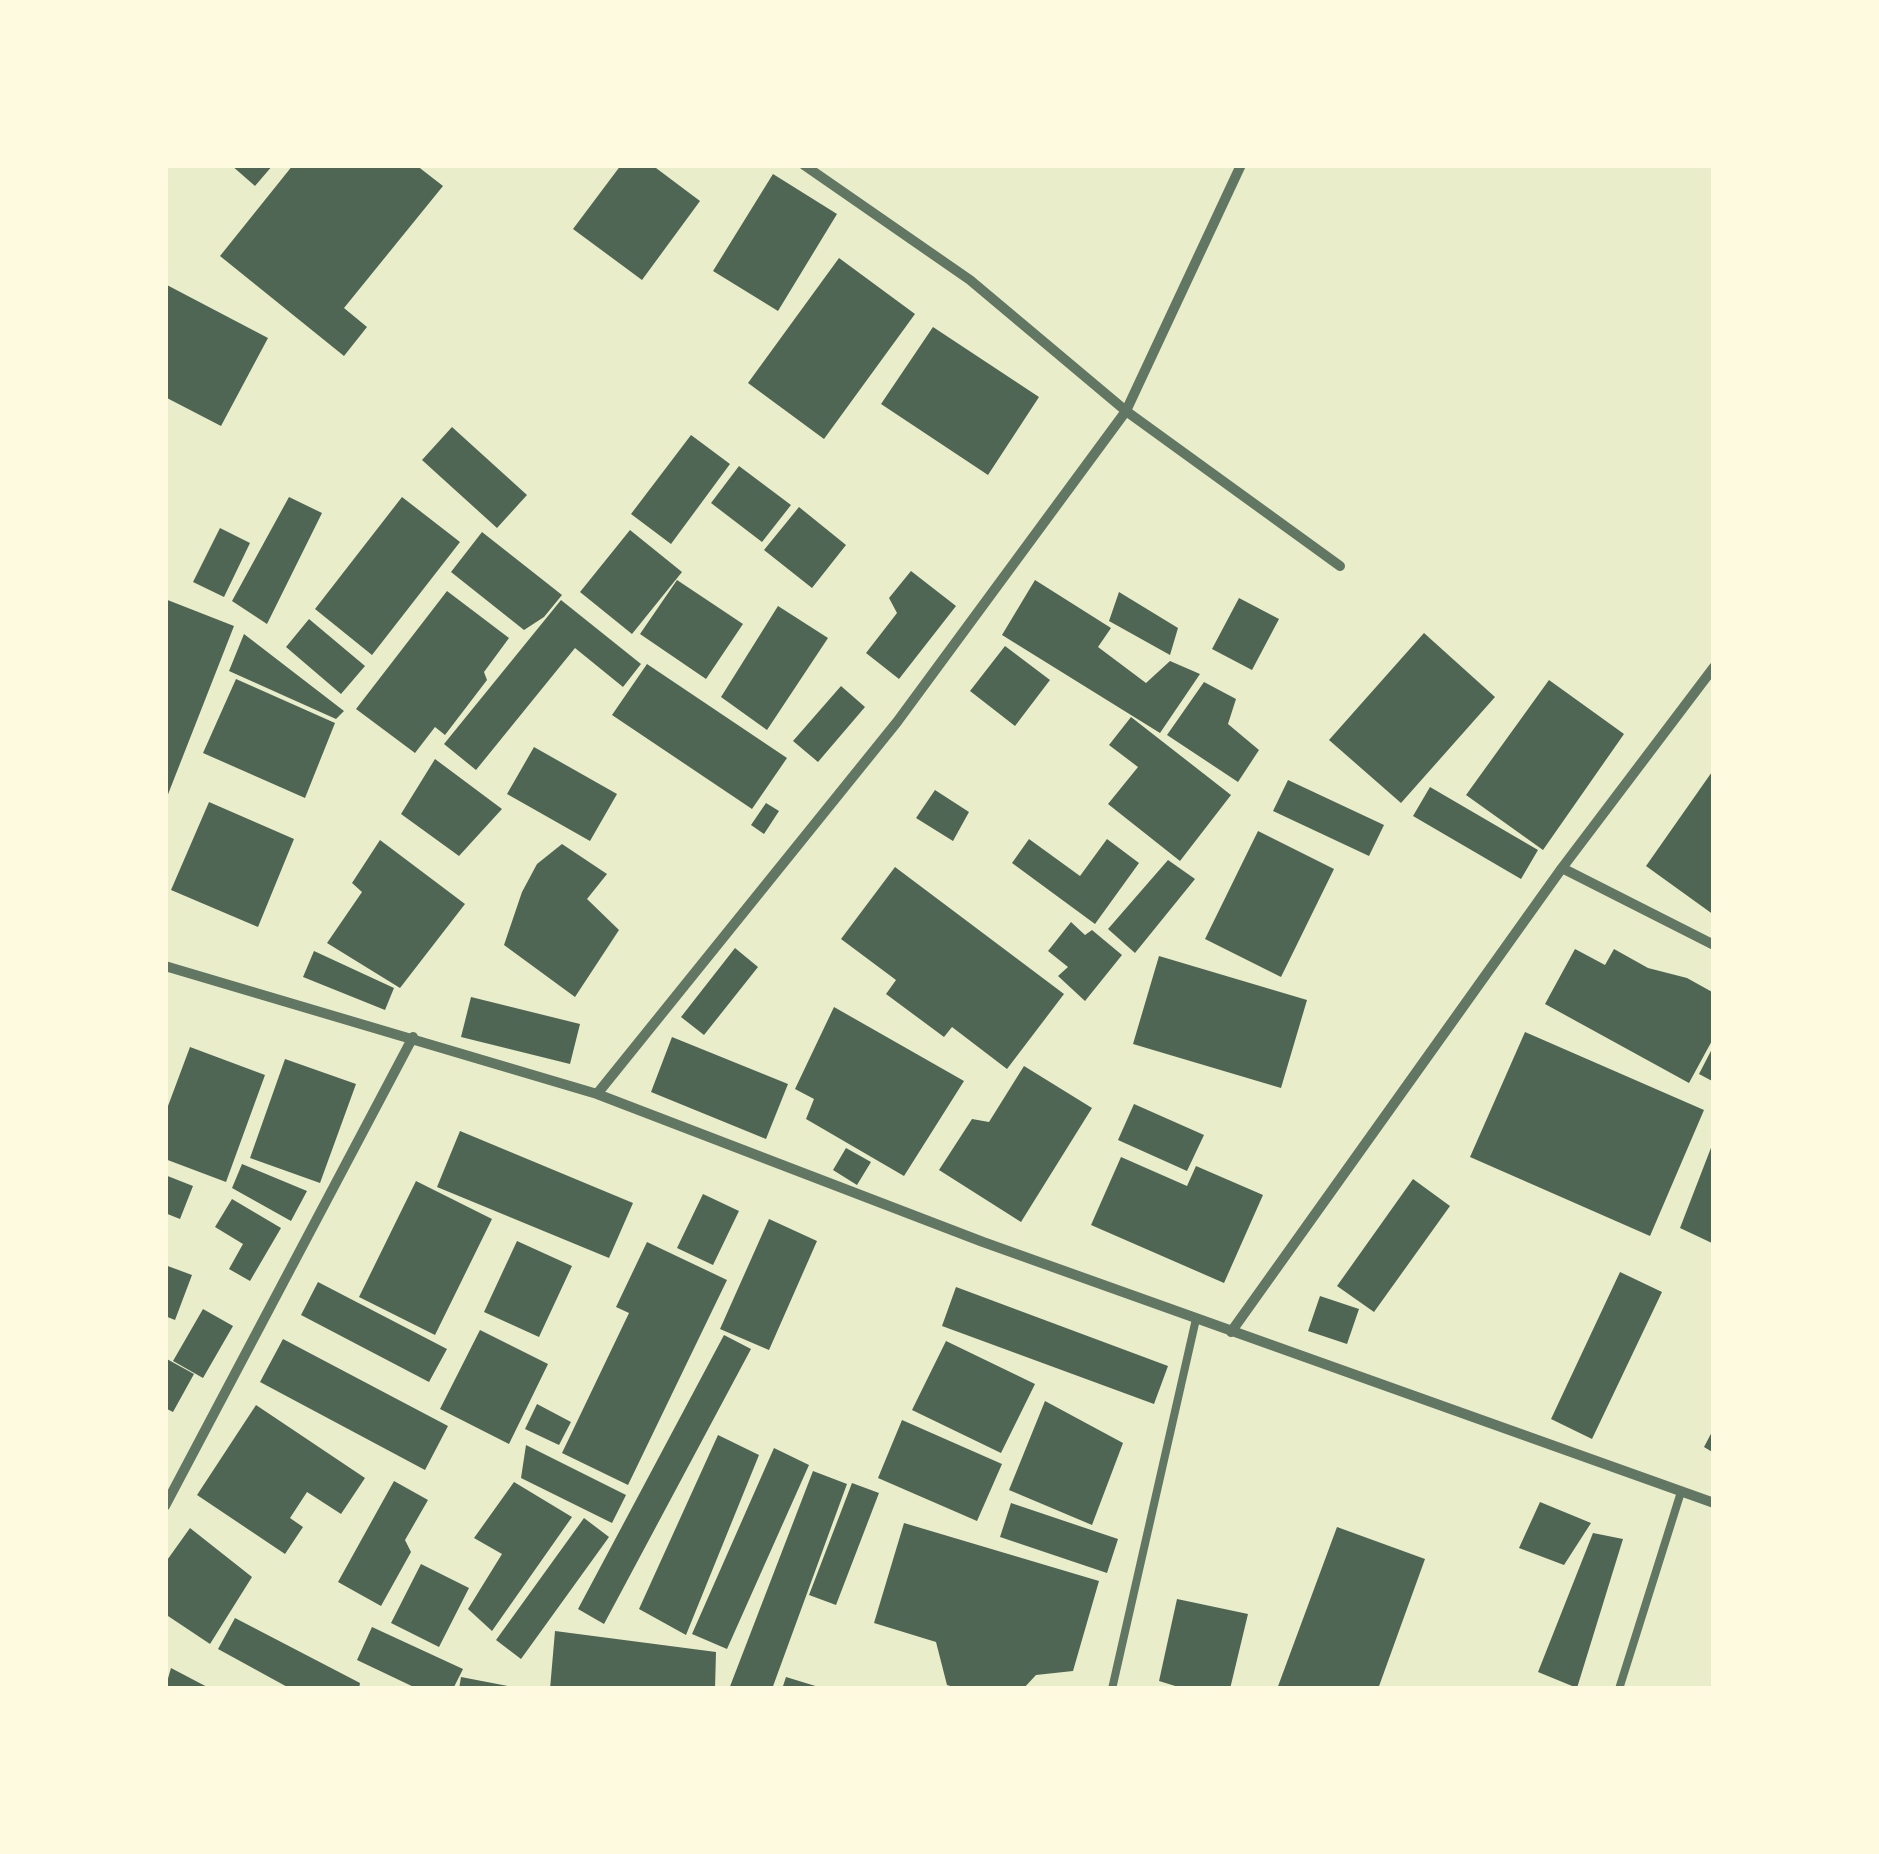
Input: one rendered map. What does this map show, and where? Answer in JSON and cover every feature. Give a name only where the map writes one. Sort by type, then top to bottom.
[{"type":"street","points":[[804,165],[970,280],[1126,411],[1340,566]]},
{"type":"street","points":[[596,1094],[897,722],[1126,411],[1241,165]]},
{"type":"street","points":[[1231,1332],[1562,868],[1714,667]]},
{"type":"street","points":[[1562,868],[1714,945]]},
{"type":"street","points":[[165,966],[413,1036],[596,1094],[1231,1332],[1714,1503]]},
{"type":"street","points":[[165,1506],[413,1036]]},
{"type":"lane","points":[[1112,1689],[1196,1319]]},
{"type":"lane","points":[[1618,1689],[1682,1492]]},
{"type":"building","points":[[231,165],[273,165],[255,186]]},
{"type":"building","points":[[293,165],[416,165],[443,186],[344,308],[367,327],[344,356],[220,256]]},
{"type":"building","points":[[621,165],[652,165],[700,201],[642,280],[573,229]]},
{"type":"building","points":[[773,174],[837,214],[778,311],[713,271]]},
{"type":"building","points":[[839,258],[915,314],[824,439],[748,383]]},
{"type":"building","points":[[165,284],[268,338],[221,426],[165,397]]},
{"type":"building","points":[[933,327],[1039,397],[988,475],[881,404]]},
{"type":"building","points":[[452,427],[527,495],[497,528],[422,460]]},
{"type":"building","points":[[691,435],[730,464],[671,544],[631,514]]},
{"type":"building","points":[[739,466],[791,505],[762,542],[711,503]]},
{"type":"building","points":[[289,497],[322,513],[267,624],[232,601]]},
{"type":"building","points":[[402,497],[460,542],[372,655],[315,609]]},
{"type":"building","points":[[799,507],[846,545],[812,588],[764,550]]},
{"type":"building","points":[[220,528],[250,543],[224,597],[193,582]]},
{"type":"building","points":[[630,530],[682,572],[632,634],[580,592]]},
{"type":"building","points":[[482,532],[562,595],[544,617],[524,630],[451,572]]},
{"type":"building","points":[[911,571],[956,606],[899,679],[866,653],[897,613],[889,598]]},
{"type":"building","points":[[677,580],[743,624],[706,679],[640,634]]},
{"type":"building","points":[[1035,580],[1111,628],[1098,647],[1146,683],[1170,661],[1200,674],[1160,733],[1002,635]]},
{"type":"building","points":[[447,591],[509,638],[484,672],[487,680],[445,735],[435,727],[415,753],[356,709]]},
{"type":"building","points":[[1119,592],[1178,628],[1170,655],[1109,621]]},
{"type":"building","points":[[1239,598],[1279,619],[1252,670],[1212,649]]},
{"type":"building","points":[[165,599],[234,626],[165,802]]},
{"type":"building","points":[[561,600],[641,664],[623,687],[575,648],[476,770],[444,744]]},
{"type":"building","points":[[778,606],[828,638],[767,730],[721,697]]},
{"type":"building","points":[[309,619],[365,666],[341,694],[286,647]]},
{"type":"building","points":[[1424,633],[1495,697],[1401,803],[1329,740]]},
{"type":"building","points":[[244,634],[344,711],[336,719],[229,671]]},
{"type":"building","points":[[1005,646],[1050,680],[1015,726],[970,691]]},
{"type":"building","points":[[647,664],[787,758],[752,809],[612,715]]},
{"type":"building","points":[[236,679],[335,723],[305,798],[203,753]]},
{"type":"building","points":[[1549,680],[1624,734],[1543,850],[1466,795]]},
{"type":"building","points":[[1204,682],[1236,699],[1228,724],[1259,750],[1238,782],[1167,735]]},
{"type":"building","points":[[841,686],[865,707],[818,762],[793,741]]},
{"type":"building","points":[[1131,717],[1231,795],[1180,861],[1108,804],[1138,767],[1109,745]]},
{"type":"building","points":[[534,747],[617,794],[590,841],[507,794]]},
{"type":"building","points":[[435,759],[502,809],[459,856],[401,814]]},
{"type":"building","points":[[1714,769],[1714,915],[1646,866]]},
{"type":"building","points":[[1288,780],[1384,825],[1369,856],[1273,811]]},
{"type":"building","points":[[1430,787],[1538,850],[1521,879],[1413,816]]},
{"type":"building","points":[[935,790],[969,812],[953,841],[916,818]]},
{"type":"building","points":[[209,802],[294,839],[258,927],[171,890]]},
{"type":"building","points":[[766,803],[779,811],[764,834],[751,825]]},
{"type":"building","points":[[1258,831],[1334,869],[1281,977],[1205,939]]},
{"type":"building","points":[[1029,839],[1080,876],[1107,839],[1139,863],[1095,924],[1012,863]]},
{"type":"building","points":[[380,840],[465,904],[400,988],[327,943],[362,892],[352,883]]},
{"type":"building","points":[[562,844],[607,874],[587,899],[619,930],[575,997],[504,945],[522,892],[537,864]]},
{"type":"building","points":[[1168,860],[1195,879],[1135,953],[1108,929]]},
{"type":"building","points":[[895,867],[1064,994],[1007,1069],[952,1027],[944,1037],[886,994],[896,980],[841,939]]},
{"type":"building","points":[[1071,922],[1085,935],[1092,930],[1122,955],[1085,1001],[1058,976],[1068,967],[1048,951]]},
{"type":"building","points":[[735,948],[758,967],[704,1035],[681,1017]]},
{"type":"building","points":[[1575,949],[1605,965],[1614,949],[1648,968],[1687,978],[1714,993],[1714,1037],[1689,1083],[1545,1004]]},
{"type":"building","points":[[314,951],[394,988],[385,1010],[303,977]]},
{"type":"building","points":[[1159,956],[1307,1000],[1281,1088],[1133,1044]]},
{"type":"building","points":[[471,997],[580,1024],[570,1064],[461,1037]]},
{"type":"building","points":[[834,1007],[964,1081],[904,1176],[806,1119],[814,1099],[795,1089]]},
{"type":"building","points":[[1525,1032],[1704,1110],[1650,1236],[1470,1157]]},
{"type":"building","points":[[672,1037],[788,1084],[766,1139],[651,1092]]},
{"type":"building","points":[[1714,1045],[1714,1082],[1699,1074]]},
{"type":"building","points":[[190,1047],[265,1075],[226,1182],[165,1159],[165,1114]]},
{"type":"building","points":[[285,1059],[356,1084],[320,1183],[250,1158]]},
{"type":"building","points":[[1024,1066],[1092,1108],[1021,1222],[939,1170],[972,1119],[989,1122]]},
{"type":"building","points":[[1134,1104],[1204,1135],[1187,1171],[1118,1140]]},
{"type":"building","points":[[460,1131],[633,1203],[609,1258],[437,1187]]},
{"type":"building","points":[[1714,1140],[1714,1244],[1680,1228]]},
{"type":"building","points":[[846,1148],[871,1162],[857,1185],[833,1170]]},
{"type":"building","points":[[1121,1157],[1187,1186],[1196,1166],[1263,1195],[1224,1283],[1091,1225]]},
{"type":"building","points":[[242,1164],[307,1191],[291,1221],[232,1188]]},
{"type":"building","points":[[165,1175],[193,1186],[180,1219],[165,1213]]},
{"type":"building","points":[[1413,1179],[1450,1206],[1374,1312],[1337,1286]]},
{"type":"building","points":[[416,1181],[492,1219],[435,1335],[359,1297]]},
{"type":"building","points":[[703,1194],[739,1211],[713,1265],[677,1248]]},
{"type":"building","points":[[232,1199],[281,1228],[250,1281],[229,1269],[243,1244],[215,1227]]},
{"type":"building","points":[[769,1219],[817,1241],[769,1350],[720,1329]]},
{"type":"building","points":[[517,1241],[572,1266],[539,1337],[484,1312]]},
{"type":"building","points":[[647,1242],[727,1280],[628,1485],[562,1453],[629,1313],[616,1307]]},
{"type":"building","points":[[165,1265],[192,1275],[175,1320],[165,1316]]},
{"type":"building","points":[[1620,1272],[1662,1292],[1592,1439],[1551,1419]]},
{"type":"building","points":[[318,1282],[447,1349],[429,1382],[301,1315]]},
{"type":"building","points":[[956,1287],[1168,1366],[1154,1404],[942,1326]]},
{"type":"building","points":[[1320,1296],[1359,1309],[1347,1344],[1308,1331]]},
{"type":"building","points":[[203,1309],[233,1326],[203,1378],[173,1361]]},
{"type":"building","points":[[480,1330],[548,1364],[509,1444],[440,1409]]},
{"type":"building","points":[[724,1335],[751,1349],[604,1624],[578,1609]]},
{"type":"building","points":[[283,1339],[448,1426],[425,1470],[260,1382]]},
{"type":"building","points":[[946,1341],[1035,1384],[1001,1453],[912,1410]]},
{"type":"building","points":[[165,1358],[194,1374],[173,1412],[165,1408]]},
{"type":"building","points":[[1045,1401],[1123,1443],[1092,1525],[1009,1490]]},
{"type":"building","points":[[537,1404],[571,1422],[559,1445],[525,1429]]},
{"type":"building","points":[[256,1405],[365,1478],[341,1514],[307,1492],[290,1518],[303,1527],[285,1554],[197,1495]]},
{"type":"building","points":[[902,1420],[1002,1464],[977,1521],[878,1478]]},
{"type":"building","points":[[1714,1428],[1714,1453],[1704,1447]]},
{"type":"building","points":[[718,1435],[759,1455],[686,1635],[639,1609]]},
{"type":"building","points":[[526,1445],[626,1495],[612,1523],[521,1478]]},
{"type":"building","points":[[774,1448],[809,1465],[727,1649],[692,1634]]},
{"type":"building","points":[[813,1471],[847,1484],[772,1689],[729,1689]]},
{"type":"building","points":[[394,1481],[428,1500],[405,1540],[411,1552],[381,1606],[338,1582]]},
{"type":"building","points":[[514,1482],[572,1517],[492,1631],[468,1609],[502,1554],[474,1538]]},
{"type":"building","points":[[852,1483],[879,1493],[836,1605],[809,1595]]},
{"type":"building","points":[[1540,1502],[1591,1523],[1564,1565],[1519,1548]]},
{"type":"building","points":[[1011,1503],[1118,1539],[1107,1573],[1000,1537]]},
{"type":"building","points":[[584,1518],[609,1537],[521,1659],[496,1640]]},
{"type":"building","points":[[904,1523],[1099,1581],[1073,1671],[1036,1675],[1023,1689],[960,1689],[947,1685],[936,1642],[874,1623]]},
{"type":"building","points":[[1337,1527],[1425,1559],[1378,1689],[1277,1689]]},
{"type":"building","points":[[190,1528],[252,1577],[210,1644],[165,1614],[165,1563]]},
{"type":"building","points":[[1593,1533],[1623,1539],[1577,1688],[1538,1672]]},
{"type":"building","points":[[421,1564],[469,1588],[439,1647],[391,1623]]},
{"type":"building","points":[[1177,1599],[1248,1614],[1230,1689],[1185,1689],[1159,1681]]},
{"type":"building","points":[[235,1618],[360,1683],[359,1689],[291,1689],[218,1649]]},
{"type":"building","points":[[372,1627],[463,1669],[453,1689],[418,1689],[357,1660]]},
{"type":"building","points":[[555,1631],[716,1652],[715,1689],[550,1689]]},
{"type":"building","points":[[171,1668],[211,1689],[165,1689]]},
{"type":"building","points":[[461,1677],[513,1687],[513,1689],[459,1689]]},
{"type":"building","points":[[786,1677],[822,1688],[822,1689],[782,1689]]}]
